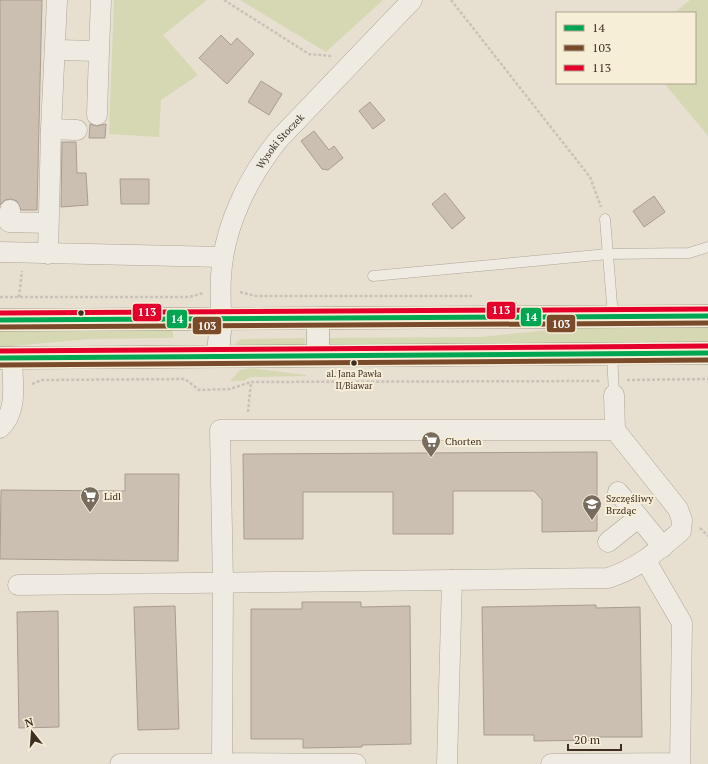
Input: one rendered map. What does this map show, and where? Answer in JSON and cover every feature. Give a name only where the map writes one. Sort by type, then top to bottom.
[{"type":"main road","points":[[0,320],[708,316]]},
{"type":"main road","points":[[218,356],[221,318]]},
{"type":"main road","points":[[318,319],[318,356]]},
{"type":"main road","points":[[6,358],[612,352],[708,353]]},
{"type":"street","points":[[48,254],[51,129],[56,50],[57,0]]},
{"type":"street","points":[[97,115],[101,0]]},
{"type":"street","name":"Wysoki Stoczek","points":[[221,318],[223,257],[231,227],[242,197],[260,163],[298,118],[412,0]]},
{"type":"street","points":[[56,50],[99,51]]},
{"type":"street","points":[[51,129],[77,130]]},
{"type":"street","points":[[10,210],[9,222],[48,223]]},
{"type":"street","points":[[0,252],[223,257]]},
{"type":"street","points":[[0,428],[9,415],[13,395],[6,358]]},
{"type":"street","points":[[18,585],[608,578],[626,572],[646,561],[681,531],[682,520],[678,509],[615,430],[614,388]]},
{"type":"street","points":[[222,764],[223,582],[220,430],[615,430]]},
{"type":"street","points":[[618,492],[662,547]]},
{"type":"street","points":[[608,542],[638,518]]},
{"type":"street","points":[[551,764],[680,764],[682,623],[646,561]]},
{"type":"street","points":[[447,764],[452,580]]},
{"type":"street","points":[[120,764],[356,764]]},
{"type":"lane","points":[[605,219],[613,316]]},
{"type":"lane","points":[[373,276],[608,254],[690,253],[708,247]]},
{"type":"lane","points":[[612,352],[614,388]]},
{"type":"path","points":[[224,0],[309,54],[336,56]]},
{"type":"path","points":[[451,0],[590,178],[605,219]]},
{"type":"path","points":[[19,297],[23,253]]},
{"type":"path","points":[[0,297],[189,297],[206,292],[239,291],[256,296],[478,296]]},
{"type":"path","points":[[13,395],[25,394],[34,382],[42,380],[185,379],[199,390],[218,390],[251,382],[614,388],[708,379]]},
{"type":"path","points":[[247,430],[251,382]]},
{"type":"green space","points":[[114,0],[207,0],[163,35],[198,75],[161,100],[159,137],[109,134]]},
{"type":"green space","points":[[240,0],[383,0],[326,52]]},
{"type":"green space","points":[[690,0],[708,0],[708,136],[665,84],[696,84],[696,12],[675,12]]},
{"type":"green space","points":[[708,327],[708,344],[327,347],[328,338],[481,337],[570,328]]},
{"type":"green space","points":[[173,330],[173,338],[90,339],[0,347],[0,331]]},
{"type":"green space","points":[[305,338],[305,347],[241,346],[235,343],[242,339]]},
{"type":"green space","points":[[251,368],[306,376],[250,377],[244,381],[230,381],[240,370]]},
{"type":"building","points":[[0,0],[42,0],[37,210],[21,210],[17,201],[11,199],[5,200],[0,205]]},
{"type":"building","points":[[221,35],[231,45],[237,38],[254,54],[227,84],[199,58]]},
{"type":"building","points":[[261,81],[282,94],[269,115],[248,102]]},
{"type":"building","points":[[370,102],[385,120],[373,129],[359,111]]},
{"type":"building","points":[[90,124],[97,126],[106,124],[105,138],[89,138]]},
{"type":"building","points":[[314,131],[329,150],[334,146],[343,158],[328,170],[322,169],[301,141]]},
{"type":"building","points":[[62,142],[76,142],[77,173],[86,173],[88,205],[61,207]]},
{"type":"building","points":[[120,179],[149,179],[149,204],[121,204]]},
{"type":"building","points":[[445,193],[465,218],[452,229],[432,204]]},
{"type":"building","points":[[654,196],[665,212],[644,227],[633,211]]},
{"type":"building","points":[[597,452],[597,531],[542,532],[542,500],[534,491],[453,491],[453,534],[393,534],[393,492],[303,492],[303,539],[244,539],[243,454]]},
{"type":"building","name":"Lidl","points":[[125,474],[179,474],[178,561],[0,559],[1,490],[125,491]]},
{"type":"building","points":[[302,602],[361,602],[361,607],[410,606],[411,744],[303,748],[303,739],[251,739],[251,609],[302,609]]},
{"type":"building","points":[[596,605],[596,608],[640,607],[642,737],[598,737],[598,740],[534,741],[534,735],[484,735],[482,607]]},
{"type":"building","points":[[175,606],[179,729],[138,730],[134,607]]},
{"type":"building","points":[[58,611],[59,727],[19,728],[17,612]]},
{"type":"transit line","name":"113","points":[[0,313],[708,309]]},
{"type":"transit line","name":"14","points":[[0,320],[708,316]]},
{"type":"transit line","name":"103","points":[[0,327],[708,323]]},
{"type":"transit line","name":"113","points":[[0,351],[708,346]]},
{"type":"transit line","name":"14","points":[[0,358],[708,353]]},
{"type":"transit line","name":"103","points":[[0,365],[708,360]]},
{"type":"place","name":"al. Jana Pawła II/Biawar","points":[[354,363]]},
{"type":"place","name":"Chorten","points":[[431,458]]},
{"type":"place","name":"Lidl","points":[[90,513]]},
{"type":"place","name":"Szczęśliwy Brzdąc","points":[[592,521]]}]
